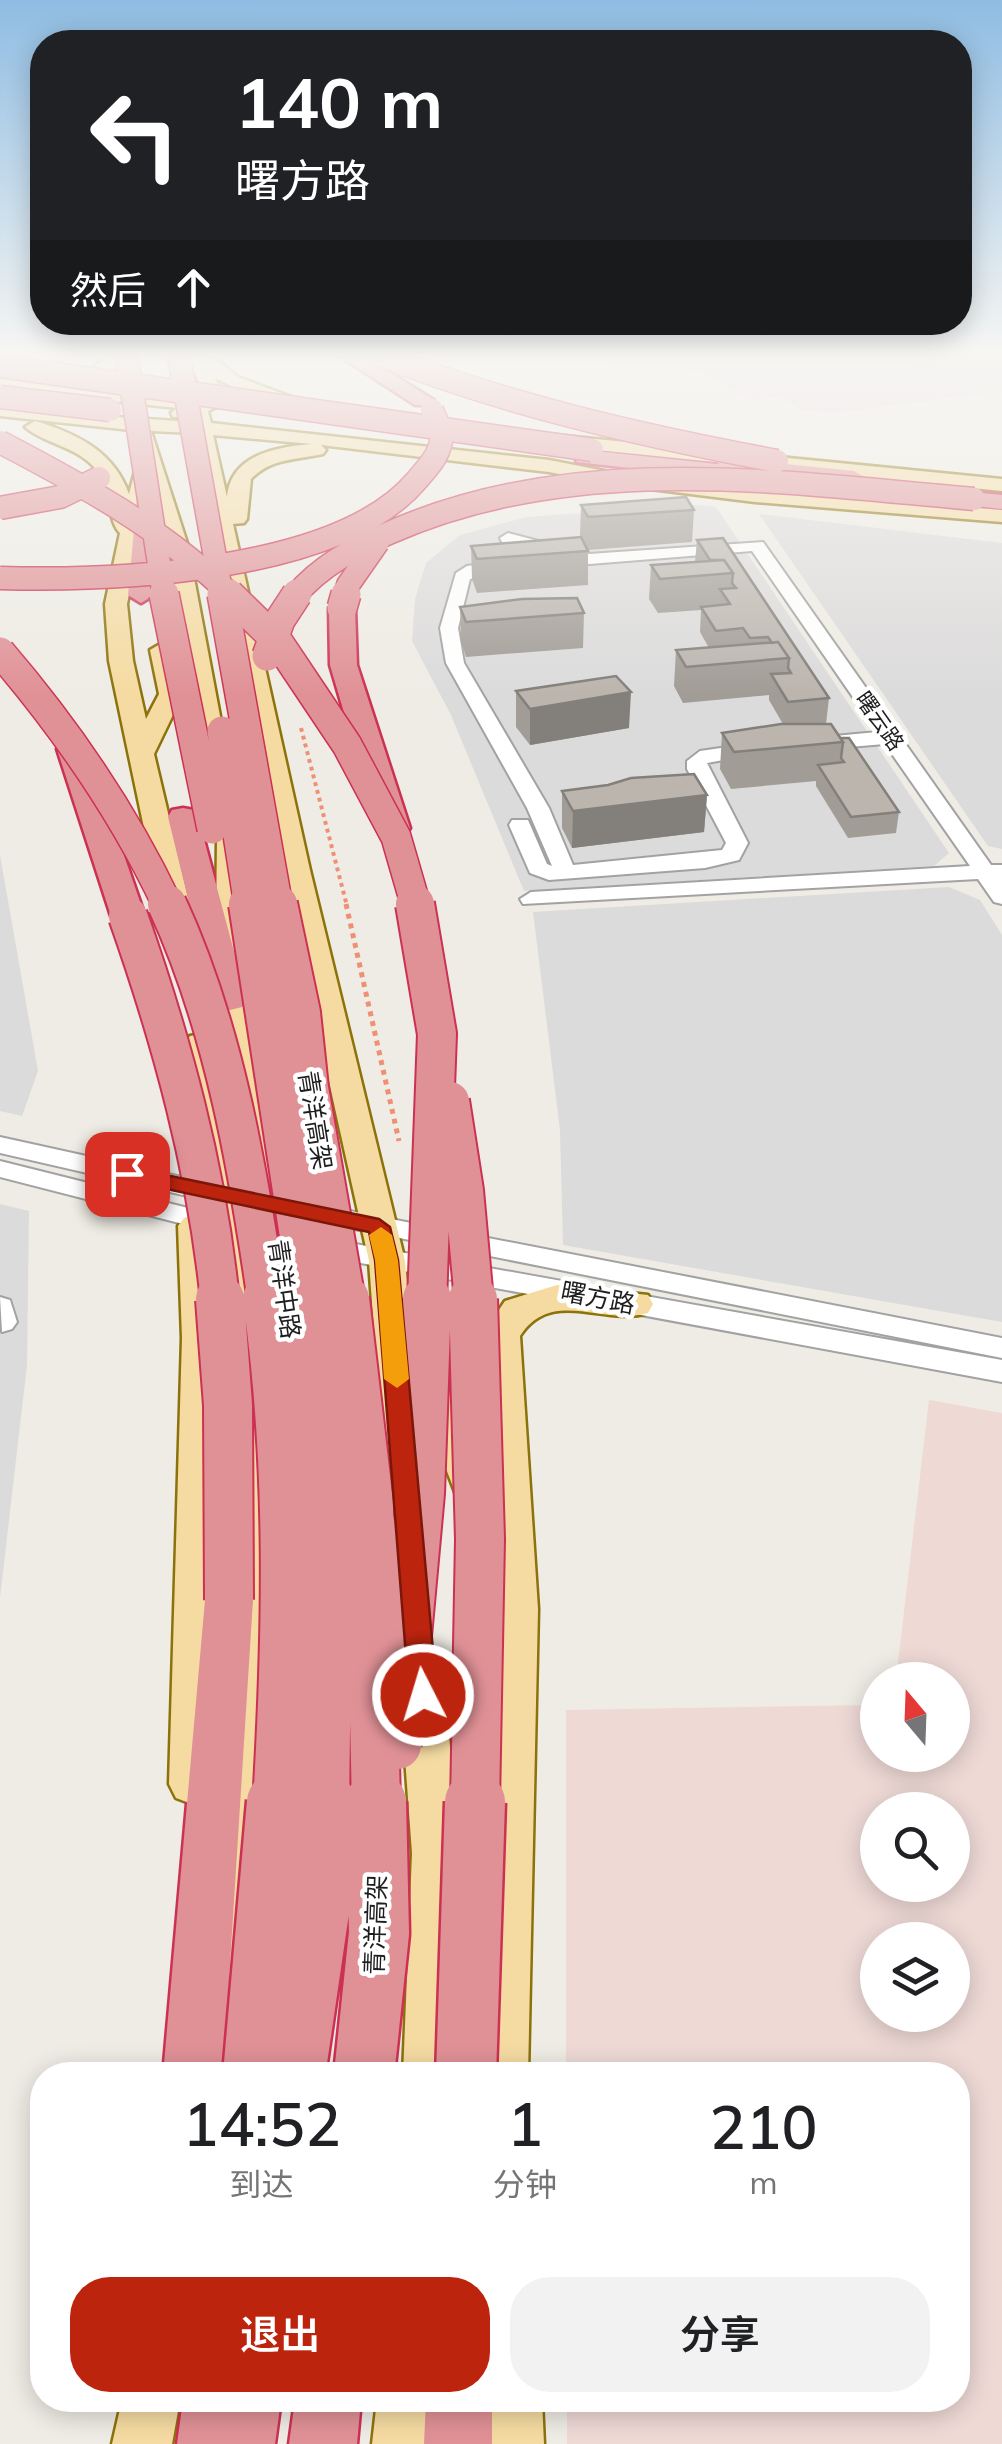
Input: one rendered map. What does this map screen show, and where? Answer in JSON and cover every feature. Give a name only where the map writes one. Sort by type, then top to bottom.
[{"type":"highway","points":[[46,466],[100,494],[162,536],[212,577],[278,642],[347,744],[396,836]]},
{"type":"highway","points":[[0,508],[60,496],[116,466]]},
{"type":"highway","points":[[161,466],[160,509],[169,625],[241,977],[281,1120]]},
{"type":"highway","name":"青洋高架","points":[[179,466],[211,656],[314,1343],[329,1506],[324,1877],[297,2062]]},
{"type":"highway","name":"青洋高架","points":[[199,466],[282,932],[301,1013],[352,1339],[367,1484],[379,1933],[365,2062]]},
{"type":"highway","points":[[0,578],[71,580],[179,571],[266,555],[320,538],[392,504],[432,466]]},
{"type":"highway","points":[[454,466],[360,562],[348,584],[339,643],[345,682],[370,740],[420,922],[464,1171],[476,1338],[482,1618],[466,2062]]},
{"type":"highway","points":[[661,466],[989,497]]},
{"type":"highway","points":[[728,466],[989,497]]},
{"type":"highway","points":[[805,466],[989,497]]},
{"type":"highway","points":[[268,837],[259,703],[276,621],[298,592],[328,564],[376,537],[422,516],[482,500],[612,481],[741,480],[989,497]]},
{"type":"highway","points":[[160,509],[141,595],[183,816],[230,1000]]},
{"type":"highway","points":[[0,652],[101,782],[135,841],[192,964],[248,1170],[276,1347],[286,1508],[275,1877],[254,2062]]},
{"type":"highway","points":[[64,732],[91,796],[158,995],[206,1202],[224,1340],[229,1600],[194,2062]]},
{"type":"highway","points":[[379,1933],[420,1493],[438,1034]]},
{"type":"highway","points":[[211,2444],[212,2412]]},
{"type":"highway","points":[[242,2444],[246,2412]]},
{"type":"highway","points":[[324,2444],[327,2412]]},
{"type":"highway","points":[[458,2444],[459,2412]]},
{"type":"main road","points":[[103,466],[118,486],[126,546]]},
{"type":"main road","points":[[149,466],[126,546],[116,604],[121,662],[192,988],[209,1086],[214,1208],[201,1338],[185,2062]]},
{"type":"main road","name":"青洋中路","points":[[161,466],[160,509],[232,844],[230,1000],[275,1222],[304,1421],[299,1857],[287,2006],[276,2062]]},
{"type":"main road","points":[[180,466],[247,641],[383,1244],[517,1609]]},
{"type":"main road","points":[[197,466],[237,519]]},
{"type":"main road","points":[[247,641],[252,570],[237,519],[239,481],[256,466]]},
{"type":"main road","points":[[499,466],[755,496],[989,497]]},
{"type":"main road","points":[[550,466],[610,478]]},
{"type":"main road","points":[[605,466],[989,497]]},
{"type":"main road","points":[[752,466],[989,497],[1002,515]]},
{"type":"main road","points":[[141,756],[170,694],[153,604],[160,509]]},
{"type":"main road","points":[[192,988],[247,1082]]},
{"type":"main road","points":[[214,1208],[249,1330],[259,1497],[232,1968],[214,2062]]},
{"type":"main road","points":[[383,1244],[436,1853],[429,2062]]},
{"type":"main road","points":[[502,2062],[517,1609],[501,1336],[518,1310],[556,1297],[634,1304]]},
{"type":"main road","points":[[161,2424],[186,2412]]},
{"type":"main road","points":[[402,2444],[405,2412]]},
{"type":"main road","points":[[513,2412],[514,2444]]},
{"type":"street","points":[[508,538],[544,548],[556,562]]},
{"type":"street","name":"曙云路","points":[[556,562],[757,546],[891,737],[993,871],[1002,897]]},
{"type":"street","points":[[556,562],[473,570],[462,577],[448,628],[456,663],[538,808],[565,872]]},
{"type":"street","points":[[520,825],[538,868],[549,873],[731,856],[737,843],[697,769],[697,761],[789,742],[891,737]]},
{"type":"street","points":[[532,898],[993,871]]},
{"type":"street","points":[[0,1145],[214,1208]]},
{"type":"street","points":[[0,1169],[214,1208]]},
{"type":"street","name":"曙方路","points":[[214,1208],[634,1304],[1002,1371]]},
{"type":"street","name":"曙方路","points":[[383,1244],[1002,1348]]},
{"type":"path","points":[[300,726],[336,858],[400,1144]]},
{"type":"shaded area","points":[[695,505],[716,507],[949,853],[934,866],[524,891],[451,715],[412,641],[415,599],[426,563],[460,535],[527,517]]},
{"type":"shaded area","points":[[759,514],[1002,543],[1002,849],[988,846]]},
{"type":"shaded area","points":[[0,855],[38,1071],[22,1116],[0,1111]]},
{"type":"shaded area","points":[[949,887],[980,900],[1002,935],[1002,1322],[563,1245],[560,1130],[533,912]]},
{"type":"shaded area","points":[[0,1204],[29,1211],[27,1365],[0,1598]]},
{"type":"shaded area","points":[[929,1400],[1002,1413],[1002,2444],[567,2444],[567,2412],[970,2412],[970,2062],[566,2062],[566,1710],[860,1705],[860,1772],[970,1772],[970,1662],[898,1662]]},
{"type":"building","points":[[686,497],[694,510],[588,517],[581,505]]},
{"type":"building","points":[[581,537],[588,551],[477,559],[471,546]]},
{"type":"building","points":[[723,538],[829,698],[788,702],[771,674],[791,673],[789,658],[778,642],[772,643],[768,637],[750,638],[743,628],[716,631],[701,607],[730,604],[720,589],[736,588],[733,573],[724,560],[710,560],[697,540]]},
{"type":"building","points":[[724,560],[733,573],[660,579],[651,565]]},
{"type":"building","points":[[577,598],[584,613],[466,622],[460,607],[522,599]]},
{"type":"building","points":[[778,642],[789,658],[686,667],[676,650]]},
{"type":"building","points":[[616,676],[631,692],[530,709],[516,691]]},
{"type":"building","points":[[781,724],[831,724],[843,742],[734,752],[722,733]]},
{"type":"building","points":[[841,738],[849,738],[899,812],[851,817],[818,765],[844,762]]},
{"type":"building","points":[[694,774],[707,795],[573,811],[562,791],[631,778]]},
{"type":"slow traffic","points":[[381,1235],[397,1379]]},
{"type":"route","points":[[127,1174],[379,1227],[386,1260],[423,1695]]}]
